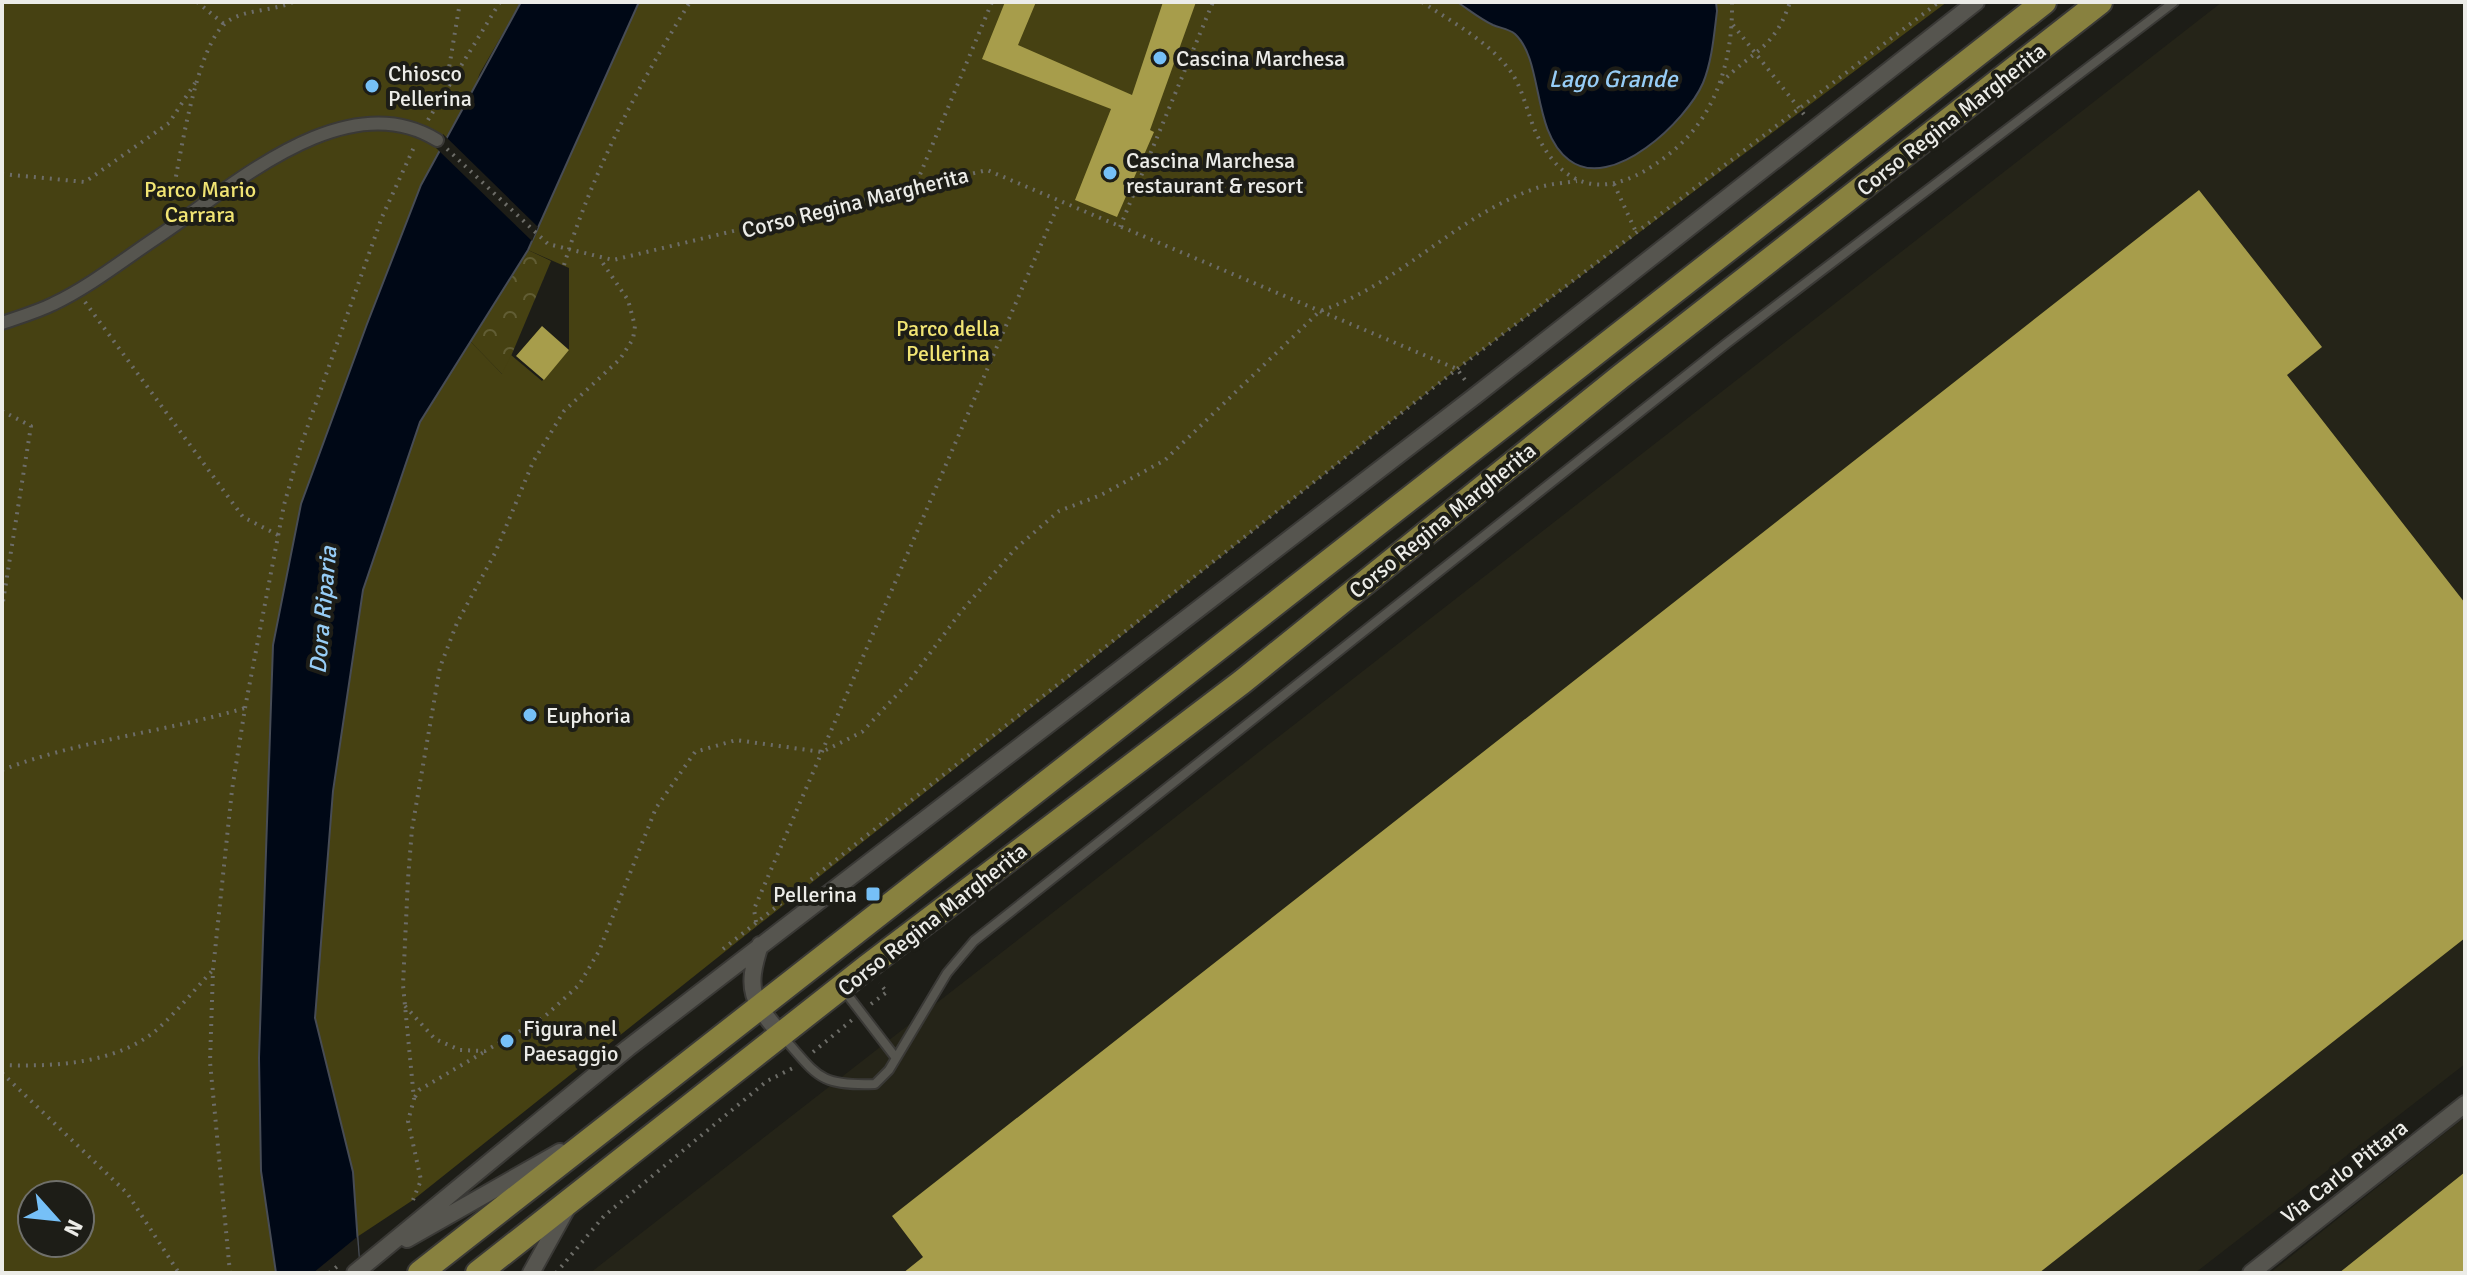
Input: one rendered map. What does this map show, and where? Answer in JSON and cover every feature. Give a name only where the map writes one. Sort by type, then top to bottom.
[{"type":"main road","name":"Corso Regina Margherita","points":[[420,1273],[2044,2]]},
{"type":"main road","name":"Corso Regina Margherita","points":[[478,1273],[842,988],[1242,682],[1620,377],[2100,2]]},
{"type":"street","name":"Corso Regina Margherita","points":[[355,1273],[468,1176],[760,945],[1475,396],[1976,2]]},
{"type":"street","points":[[2,323],[54,304],[159,236],[256,167],[326,132],[382,125],[422,130],[437,140]]},
{"type":"street","points":[[760,945],[750,976],[759,1009],[783,1037]]},
{"type":"street","name":"Via Carlo Pittara","points":[[2251,1273],[2465,1104]]},
{"type":"street","name":"Corso Regina Margherita","points":[[377,1255],[626,1114]]},
{"type":"street","name":"Corso Regina Margherita","points":[[531,1273],[570,1203]]},
{"type":"lane","points":[[783,1037],[816,1076],[849,1085],[875,1084],[896,1058],[925,1006],[974,941],[1727,343],[2174,2]]},
{"type":"lane","points":[[842,988],[896,1058]]},
{"type":"path","points":[[197,2],[224,24]]},
{"type":"path","points":[[159,236],[170,210],[199,78],[213,38],[232,18],[278,9],[293,2]]},
{"type":"path","points":[[452,84],[449,68],[460,2]]},
{"type":"path","points":[[230,1273],[210,1062],[213,970],[232,790],[278,535],[301,445],[366,260],[422,130],[500,2]]},
{"type":"path","points":[[564,265],[592,184],[636,90],[690,2]]},
{"type":"path","points":[[914,189],[992,2]]},
{"type":"path","points":[[1120,227],[1213,2]]},
{"type":"path","points":[[1422,2],[1493,50],[1512,72],[1550,157],[1584,184],[1614,184],[1650,170],[1682,143],[1704,116],[1720,84],[1733,25],[1732,2]]},
{"type":"path","points":[[1720,84],[1753,52],[1773,40],[1790,2]]},
{"type":"path","points":[[720,952],[1457,369],[1939,2]]},
{"type":"path","points":[[1733,25],[1814,128]]},
{"type":"path","points":[[2,174],[85,182],[169,123],[199,78]]},
{"type":"path","name":"Corso Regina Margherita","points":[[437,140],[548,244],[613,260],[987,170],[1457,369]]},
{"type":"path","points":[[419,1200],[410,1207],[421,1180],[408,1121],[419,1090],[543,1018],[579,985],[599,951],[656,808],[695,752],[736,740],[822,752],[862,732],[907,684],[960,613],[1015,549],[1059,511],[1101,495],[1165,460],[1320,311],[1348,302],[1489,211],[1535,188],[1577,181]]},
{"type":"path","points":[[1614,184],[1636,233]]},
{"type":"path","points":[[756,924],[754,909],[1059,203]]},
{"type":"path","points":[[414,1099],[405,1006],[412,829],[440,667],[457,623],[495,553],[533,462],[564,411],[620,359],[633,339],[635,326],[628,300],[598,257]]},
{"type":"path","points":[[76,289],[243,517],[278,535]]},
{"type":"path","points":[[1457,369],[1475,396]]},
{"type":"path","points":[[2,411],[31,426],[2,608]]},
{"type":"path","points":[[2,770],[35,758],[191,724],[245,708]]},
{"type":"path","points":[[2,1065],[47,1067],[128,1047],[161,1027],[213,970]]},
{"type":"path","points":[[556,1273],[604,1216],[767,1081],[787,1074],[887,992]]},
{"type":"path","points":[[405,1006],[435,1039],[460,1050],[485,1051]]},
{"type":"path","points":[[2,1073],[127,1193],[179,1273]]},
{"type":"shaded area","points":[[2222,2],[2465,2],[2465,1064],[2195,1273],[590,1273]]},
{"type":"shaded area","points":[[2465,1117],[2465,1273],[2270,1273]]},
{"type":"green space","name":"Parco Mario Carrara","points":[[2,2],[521,2],[480,73],[273,644],[259,1059],[261,1171],[278,1273],[2,1273]]},
{"type":"green space","name":"Parco della Pellerina","points":[[639,2],[1947,2],[1457,369],[413,1200],[357,1237],[353,1172],[315,1018],[333,791],[363,590],[420,422],[470,341],[502,374],[511,355],[542,381],[569,350],[569,268],[528,250]]},
{"type":"green space","points":[[528,250],[551,261],[503,375],[470,341]]},
{"type":"water","name":"Dora Riparia","points":[[521,2],[639,2],[528,250],[420,422],[363,590],[333,791],[315,1018],[353,1172],[360,1273],[276,1273],[261,1171],[259,1058],[273,645],[301,504],[367,324],[421,185]]},
{"type":"water","name":"Lago Grande","points":[[1457,2],[1716,2],[1717,11],[1706,75],[1681,115],[1646,148],[1626,160],[1606,167],[1586,168],[1569,160],[1549,132],[1530,61],[1515,34],[1488,23]]},
{"type":"pier","points":[[443,134],[538,227],[532,241],[436,148]]},
{"type":"pier","points":[[357,1237],[360,1273],[313,1273]]},
{"type":"building","name":"Cascina Marchesa","points":[[1005,2],[1036,2],[1018,45],[1132,95],[1163,2],[1196,2],[1150,130],[1154,132],[1117,217],[1075,200],[1111,109],[982,59]]},
{"type":"building","points":[[2199,190],[2322,347],[2287,375],[2465,603],[2465,938],[2039,1273],[903,1273],[923,1257],[892,1216]]},
{"type":"building","points":[[542,326],[569,350],[544,380],[516,356]]},
{"type":"building","points":[[2465,1172],[2465,1273],[2339,1273]]},
{"type":"place","name":"Cascina Marchesa","points":[[1160,58]]},
{"type":"place","name":"Chiosco Pellerina","points":[[372,86]]},
{"type":"place","name":"Cascina Marchesa restaurant & resort","points":[[1110,173]]},
{"type":"place","name":"Euphoria","points":[[530,715]]},
{"type":"place","name":"Pellerina","points":[[873,894]]},
{"type":"place","name":"Figura nel Paesaggio","points":[[507,1041]]}]
